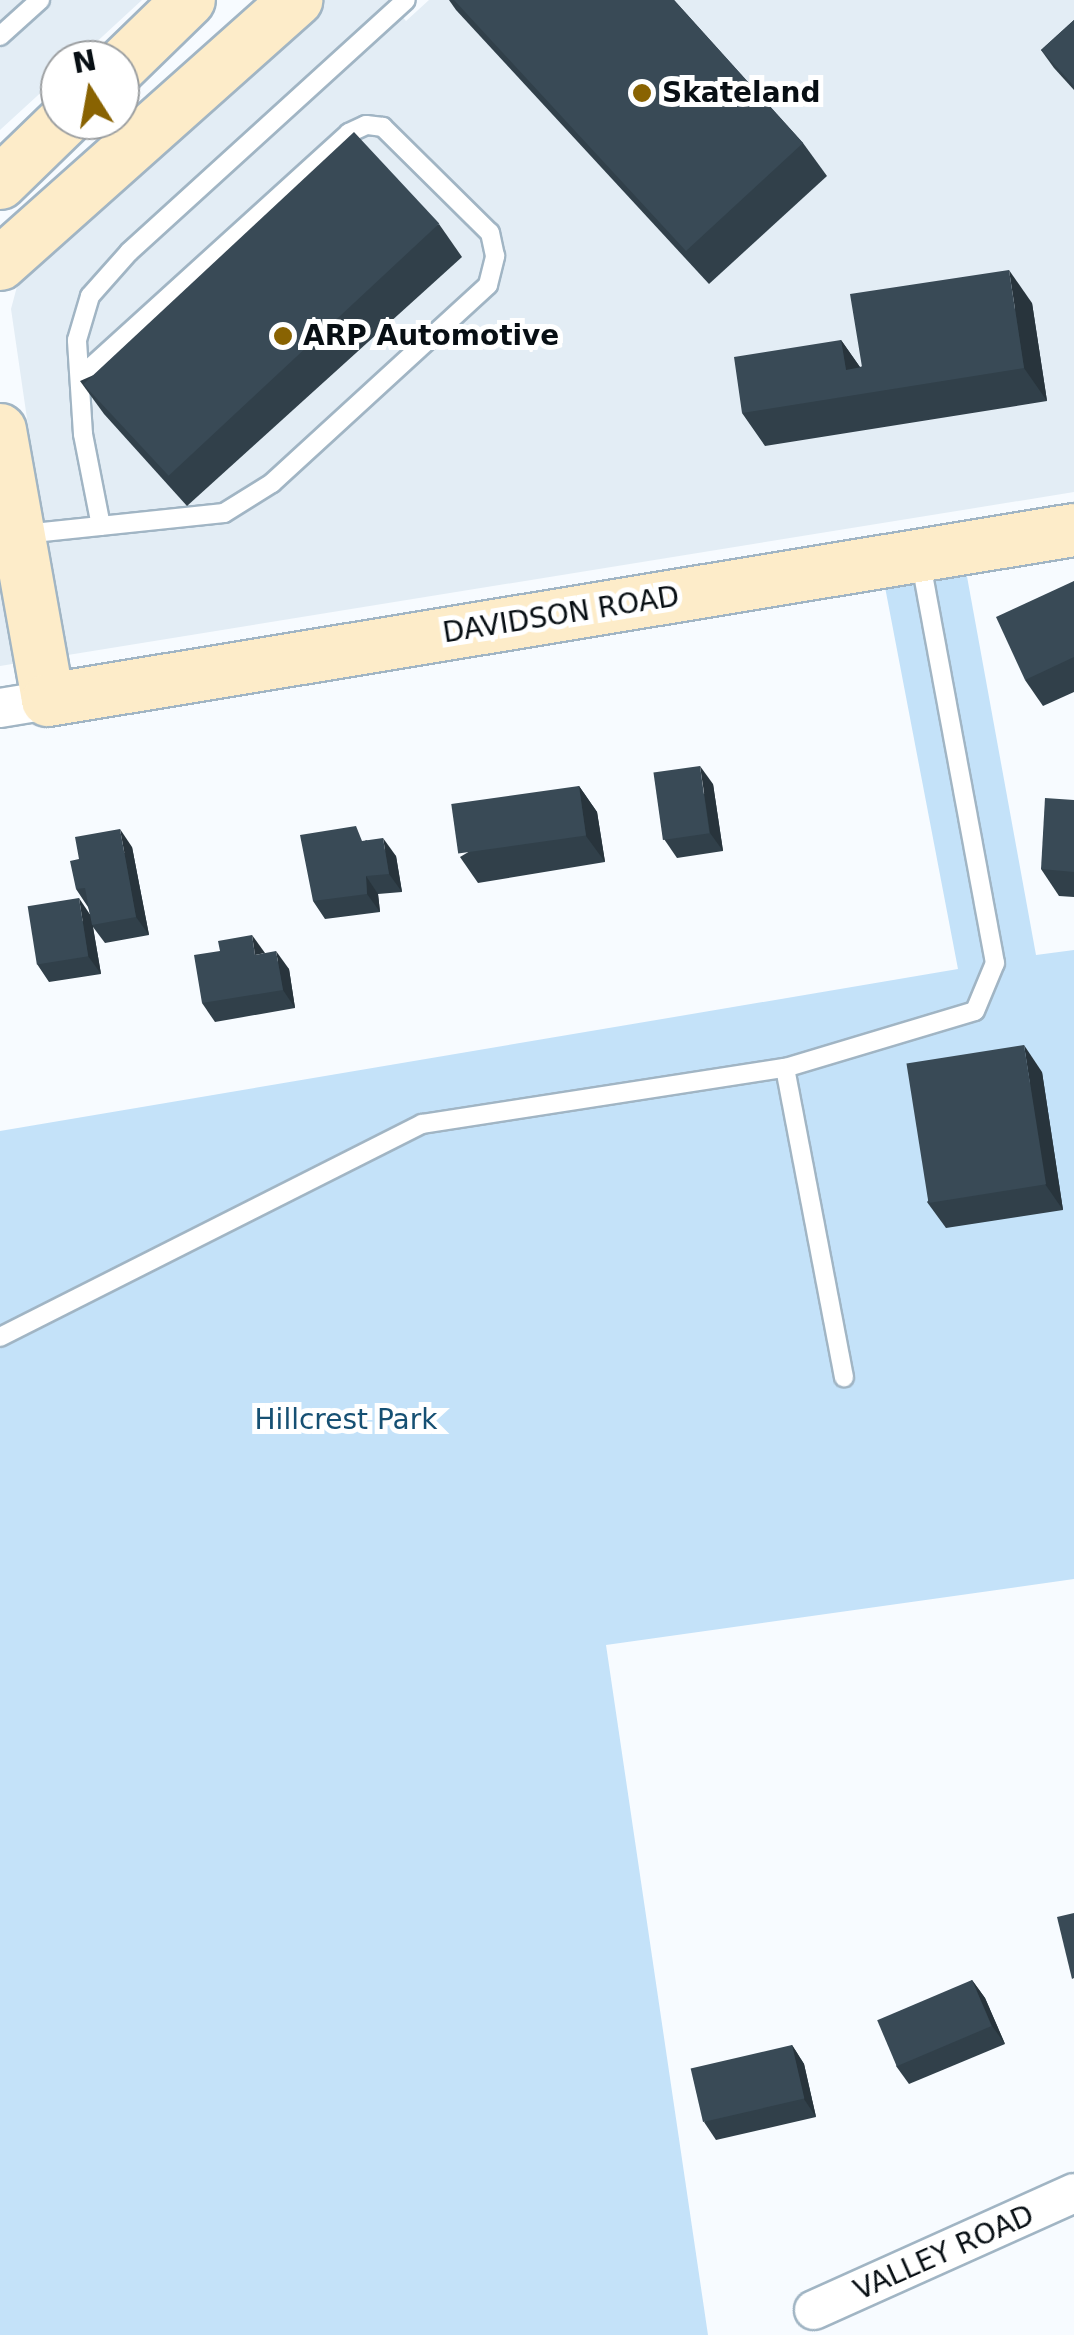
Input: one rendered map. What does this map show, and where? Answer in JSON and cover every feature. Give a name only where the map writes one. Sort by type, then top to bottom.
[{"type":"street","points":[[140,48],[189,0]]},
{"type":"street","points":[[0,264],[296,0]]},
{"type":"street","points":[[0,183],[45,140]]},
{"type":"street","name":"DAVIDSON ROAD","points":[[0,430],[24,704],[1074,530]]},
{"type":"street","name":"VALLEY ROAD","points":[[814,2310],[1074,2193]]},
{"type":"lane","points":[[0,36],[40,0]]},
{"type":"lane","points":[[102,526],[77,340],[90,296],[129,252],[406,0]]},
{"type":"lane","points":[[9,516],[102,526],[224,514],[272,484],[488,285],[495,256],[490,233],[383,127],[366,125],[349,133],[80,377]]},
{"type":"lane","points":[[0,1337],[422,1124],[785,1068],[975,1012],[994,963],[920,556]]},
{"type":"lane","points":[[785,1068],[844,1377]]},
{"type":"shaded area","points":[[0,0],[142,0],[99,40],[40,40],[40,93],[0,130]]},
{"type":"shaded area","points":[[318,0],[388,0],[406,21],[429,0],[1074,0],[1074,492],[0,666],[0,553],[45,542],[11,309],[19,279]]},
{"type":"green space","name":"Hillcrest Park","points":[[966,571],[1036,955],[1074,950],[1074,1579],[606,1645],[708,2335],[0,2335],[0,1131],[958,969],[885,587]]},
{"type":"building","name":"Skateland","points":[[454,0],[674,0],[803,143],[686,251]]},
{"type":"building","points":[[1074,20],[1074,86],[1041,50]]},
{"type":"building","name":"ARP Automotive","points":[[354,132],[439,223],[169,476],[83,384]]},
{"type":"building","points":[[1009,270],[1024,368],[742,413],[734,357],[841,340],[846,370],[862,367],[850,294]]},
{"type":"building","points":[[1074,581],[1074,657],[1025,680],[996,617]]},
{"type":"building","points":[[700,766],[709,833],[663,840],[653,773]]},
{"type":"building","points":[[579,786],[586,836],[458,853],[451,804]]},
{"type":"building","points":[[1045,798],[1074,800],[1074,872],[1041,869]]},
{"type":"building","points":[[356,826],[362,841],[383,838],[389,874],[366,876],[367,894],[313,901],[300,835]]},
{"type":"building","points":[[120,829],[136,917],[92,925],[85,888],[76,889],[70,861],[79,859],[75,837]]},
{"type":"building","points":[[79,898],[88,956],[37,964],[28,906]]},
{"type":"building","points":[[252,935],[255,955],[276,951],[283,990],[202,1003],[194,955],[220,951],[218,941]]},
{"type":"building","points":[[1024,1045],[1046,1184],[929,1203],[906,1064]]},
{"type":"building","points":[[1074,1913],[1074,1978],[1072,1979],[1057,1917]]},
{"type":"building","points":[[972,1980],[992,2026],[897,2066],[877,2020]]},
{"type":"building","points":[[792,2045],[804,2099],[703,2122],[691,2068]]},
{"type":"place","name":"Skateland","points":[[642,93]]},
{"type":"place","name":"ARP Automotive","points":[[283,336]]}]
